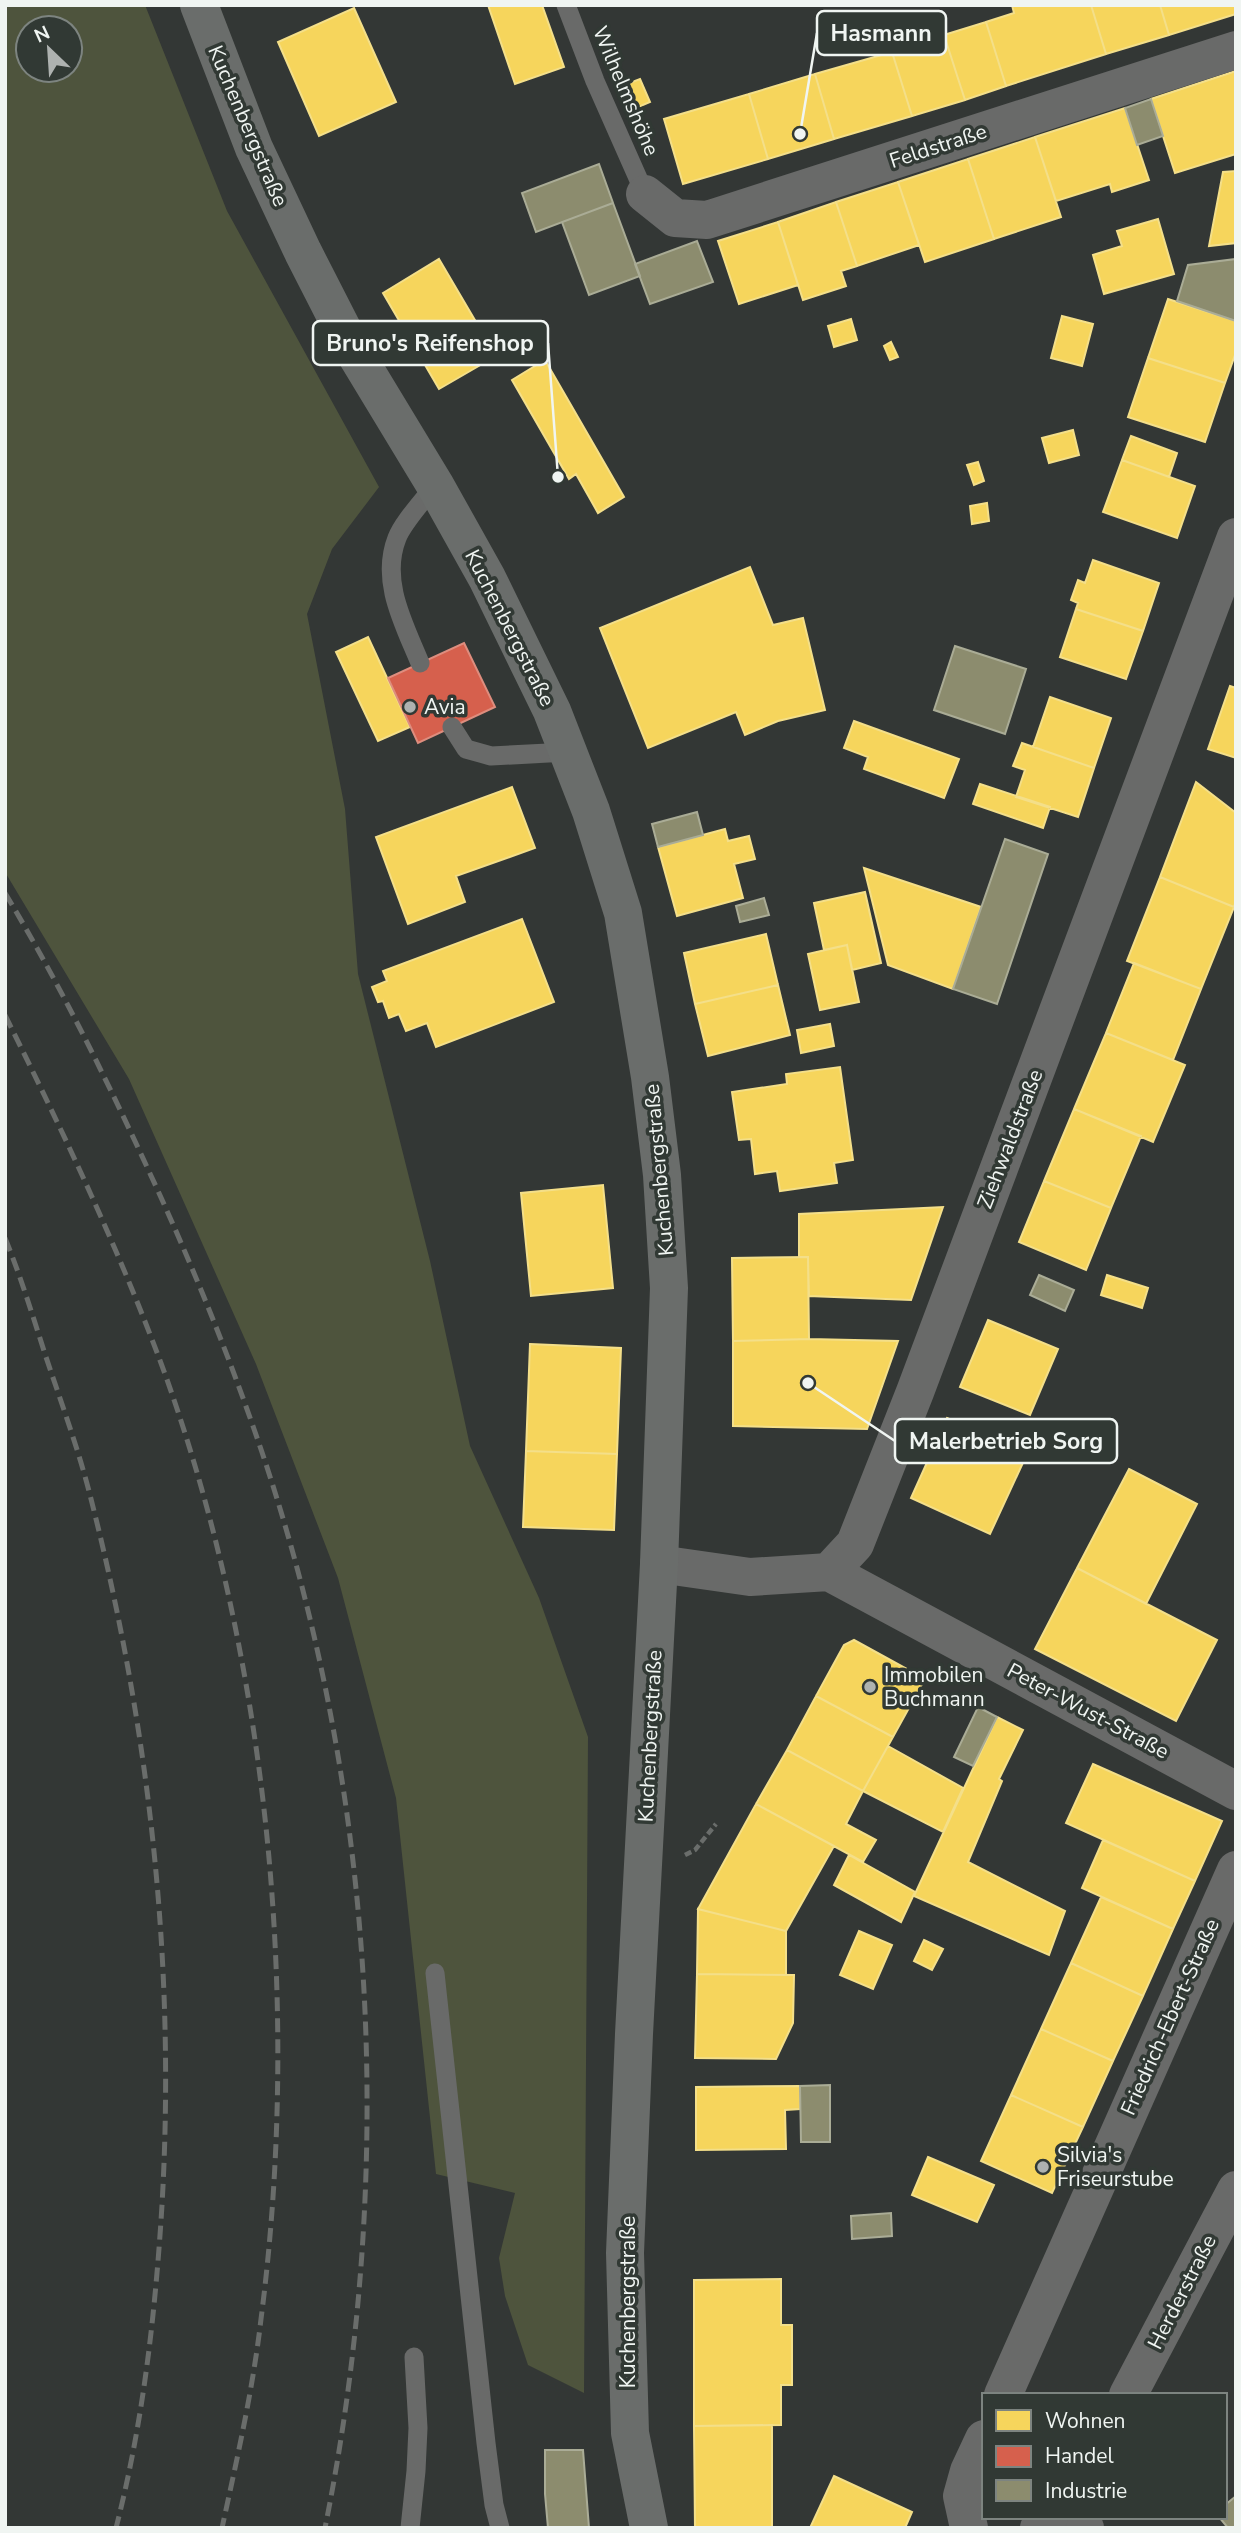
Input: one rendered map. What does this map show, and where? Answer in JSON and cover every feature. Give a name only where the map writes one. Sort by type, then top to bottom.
[{"type":"main road","name":"Kuchenbergstraße","points":[[199,5],[254,148],[303,252],[352,348],[435,485],[486,578],[552,711],[591,811],[623,913],[650,1077],[662,1175],[669,1288],[659,1564],[625,2253],[629,2432],[649,2528]]},
{"type":"main road","name":"Kuchenbergstraße","points":[[623,2528],[618,2499],[629,2432]]},
{"type":"street","name":"Feldstraße","points":[[645,194],[675,218],[707,220],[1236,50]]},
{"type":"street","name":"Ziehwaldstraße","points":[[829,1572],[855,1544],[915,1392],[1236,537]]},
{"type":"street","points":[[659,1564],[751,1577],[829,1572]]},
{"type":"street","name":"Peter-Wust-Straße","points":[[829,1572],[1236,1791]]},
{"type":"street","name":"Friedrich-Ebert-Straße","points":[[1004,2393],[1236,1870]]},
{"type":"street","name":"Herderstraße","points":[[1129,2393],[1236,2190]]},
{"type":"street","points":[[969,2528],[962,2496],[982,2444]]},
{"type":"lane","name":"Wilhelmshöhe","points":[[566,5],[595,80],[645,194]]},
{"type":"lane","points":[[420,663],[396,604],[391,567],[397,537],[435,485]]},
{"type":"lane","points":[[452,727],[466,749],[491,756],[568,752]]},
{"type":"lane","points":[[435,1973],[486,2443],[500,2528]]},
{"type":"lane","points":[[410,2528],[418,2428],[414,2357]]},
{"type":"green space","points":[[5,5],[145,5],[227,211],[379,487],[332,549],[307,614],[345,809],[358,974],[430,1261],[470,1446],[539,1598],[588,1737],[584,2393],[528,2365],[505,2296],[499,2258],[515,2193],[436,2174],[396,1798],[338,1578],[256,1364],[129,1079],[5,872]]},
{"type":"building: Wohnen","points":[[488,5],[542,5],[564,67],[515,84]]},
{"type":"building: Wohnen","points":[[1012,5],[1091,5],[1106,54],[1006,86],[986,22],[1014,13]]},
{"type":"building: Wohnen","points":[[1091,5],[1160,5],[1169,35],[1106,54]]},
{"type":"building: Wohnen","points":[[1160,5],[1235,5],[1236,14],[1169,35]]},
{"type":"building: Wohnen","points":[[354,8],[396,102],[319,136],[278,42]]},
{"type":"building: Wohnen","points":[[986,22],[1006,86],[965,100],[944,35]]},
{"type":"building: Wohnen","points":[[944,35],[965,100],[912,116],[892,52]]},
{"type":"building: Wohnen","points":[[892,52],[912,116],[834,139],[815,74]]},
{"type":"building: Wohnen","points":[[1236,71],[1236,154],[1175,173],[1151,99]]},
{"type":"building: Wohnen","points":[[815,74],[834,139],[768,159],[749,94]]},
{"type":"building: Wohnen","points":[[640,79],[650,102],[629,111],[619,87]]},
{"type":"building: Wohnen","points":[[749,94],[768,159],[683,184],[664,119]]},
{"type":"building: Wohnen","points":[[1125,108],[1149,180],[1112,192],[1110,184],[1056,201],[1035,137]]},
{"type":"building: Wohnen","points":[[1035,137],[1061,217],[994,239],[968,159]]},
{"type":"building: Wohnen","points":[[968,159],[994,239],[925,262],[898,182]]},
{"type":"building: Wohnen","points":[[1236,171],[1236,243],[1209,246],[1223,172]]},
{"type":"building: Wohnen","points":[[898,182],[919,245],[857,266],[836,202]]},
{"type":"building: Wohnen","points":[[836,202],[857,266],[841,271],[846,286],[803,300],[778,222]]},
{"type":"building: Wohnen","points":[[1158,219],[1174,274],[1104,294],[1093,255],[1122,246],[1117,231]]},
{"type":"building: Wohnen","points":[[778,222],[798,285],[739,304],[718,241]]},
{"type":"building: Wohnen","points":[[439,259],[496,356],[439,389],[383,293]]},
{"type":"building: Wohnen","points":[[1168,299],[1236,321],[1236,352],[1225,383],[1148,358]]},
{"type":"building: Wohnen","points":[[1062,316],[1093,324],[1082,366],[1051,358]]},
{"type":"building: Wohnen","points":[[851,319],[857,340],[834,347],[828,326]]},
{"type":"building: Wohnen","points":[[891,342],[898,357],[890,360],[884,346]]},
{"type":"building: Wohnen","points":[[1148,358],[1225,383],[1205,442],[1128,417]]},
{"type":"building: Wohnen","points":[[545,360],[624,497],[598,513],[576,474],[569,479],[512,380]]},
{"type":"building: Wohnen","points":[[1073,430],[1079,455],[1049,463],[1042,438]]},
{"type":"building: Wohnen","points":[[1131,436],[1177,453],[1169,477],[1122,460]]},
{"type":"building: Wohnen","points":[[1122,460],[1195,486],[1177,538],[1103,512]]},
{"type":"building: Wohnen","points":[[978,462],[984,481],[974,485],[967,465]]},
{"type":"building: Wohnen","points":[[987,503],[989,521],[972,524],[970,506]]},
{"type":"building: Wohnen","points":[[1093,560],[1159,583],[1143,631],[1076,609],[1078,603],[1071,600],[1078,580],[1085,583]]},
{"type":"building: Wohnen","points":[[750,567],[773,625],[803,618],[825,710],[778,721],[745,735],[736,712],[648,748],[600,628]]},
{"type":"building: Wohnen","points":[[1076,609],[1143,631],[1126,679],[1060,657]]},
{"type":"building: Wohnen","points":[[368,637],[410,727],[378,741],[336,652]]},
{"type":"building: Wohnen","points":[[1230,686],[1236,688],[1236,758],[1208,749]]},
{"type":"building: Wohnen","points":[[1050,697],[1111,718],[1094,768],[1033,747]]},
{"type":"building: Wohnen","points":[[854,721],[959,759],[944,798],[864,769],[868,757],[844,748]]},
{"type":"building: Wohnen","points":[[1022,743],[1094,768],[1078,817],[1016,797],[1025,770],[1013,766]]},
{"type":"building: Wohnen","points":[[1196,782],[1236,813],[1234,907],[1160,877]]},
{"type":"building: Wohnen","points":[[980,784],[1050,807],[1043,828],[973,804]]},
{"type":"building: Wohnen","points":[[512,787],[535,848],[456,876],[465,902],[408,924],[376,837]]},
{"type":"building: Wohnen","points":[[725,829],[728,841],[749,836],[755,859],[734,864],[743,898],[677,916],[658,847]]},
{"type":"building: Wohnen","points":[[864,868],[981,907],[953,989],[888,965]]},
{"type":"building: Wohnen","points":[[1160,877],[1234,907],[1201,989],[1127,961]]},
{"type":"building: Wohnen","points":[[865,892],[881,963],[852,970],[847,945],[824,950],[814,903]]},
{"type":"building: Wohnen","points":[[522,919],[554,1002],[436,1047],[427,1023],[406,1031],[399,1014],[389,1018],[383,1001],[378,1002],[372,987],[387,981],[383,971]]},
{"type":"building: Wohnen","points":[[766,934],[778,985],[695,1004],[684,953]]},
{"type":"building: Wohnen","points":[[847,945],[859,1002],[820,1010],[808,954]]},
{"type":"building: Wohnen","points":[[1134,963],[1201,989],[1173,1060],[1106,1033]]},
{"type":"building: Wohnen","points":[[778,985],[790,1035],[708,1056],[695,1004]]},
{"type":"building: Wohnen","points":[[830,1024],[834,1046],[801,1053],[797,1030]]},
{"type":"building: Wohnen","points":[[1106,1033],[1185,1065],[1153,1142],[1074,1109]]},
{"type":"building: Wohnen","points":[[840,1067],[853,1160],[834,1163],[837,1183],[780,1191],[777,1171],[755,1174],[751,1139],[739,1140],[732,1092],[787,1084],[786,1074]]},
{"type":"building: Wohnen","points":[[1074,1109],[1141,1136],[1111,1208],[1044,1181]]},
{"type":"building: Wohnen","points":[[1044,1181],[1111,1208],[1086,1270],[1019,1242]]},
{"type":"building: Wohnen","points":[[603,1185],[613,1288],[531,1296],[521,1193]]},
{"type":"building: Wohnen","points":[[943,1207],[911,1300],[809,1296],[808,1257],[799,1257],[799,1214]]},
{"type":"building: Wohnen","points":[[808,1257],[809,1339],[733,1341],[732,1258]]},
{"type":"building: Wohnen","points":[[1107,1275],[1148,1288],[1142,1308],[1101,1295]]},
{"type":"building: Wohnen","points":[[988,1320],[1058,1349],[1030,1415],[960,1387]]},
{"type":"building: Wohnen","points":[[733,1341],[898,1341],[867,1429],[733,1426]]},
{"type":"building: Wohnen","points":[[530,1344],[621,1348],[617,1454],[526,1451]]},
{"type":"building: Wohnen","points":[[947,1418],[1027,1454],[990,1534],[911,1498]]},
{"type":"building: Wohnen","points":[[526,1451],[617,1454],[614,1530],[523,1527]]},
{"type":"building: Wohnen","points":[[1129,1469],[1197,1504],[1146,1604],[1077,1568]]},
{"type":"building: Wohnen","points":[[1077,1568],[1217,1640],[1176,1721],[1035,1649]]},
{"type":"building: Wohnen","name":"Immobilen Buchmann","points":[[854,1640],[925,1679],[893,1737],[816,1696],[844,1645]]},
{"type":"building: Wohnen","points":[[816,1696],[893,1737],[863,1791],[787,1750]]},
{"type":"building: Wohnen","points":[[997,1717],[1023,1730],[999,1779],[1002,1781],[968,1862],[1065,1911],[1049,1955],[914,1896]]},
{"type":"building: Wohnen","points":[[888,1746],[963,1788],[943,1832],[863,1791]]},
{"type":"building: Wohnen","points":[[787,1750],[863,1791],[846,1824],[876,1840],[863,1862],[756,1804]]},
{"type":"building: Wohnen","points":[[1093,1764],[1222,1821],[1195,1881],[1066,1823]]},
{"type":"building: Wohnen","points":[[756,1804],[834,1846],[786,1931],[698,1909]]},
{"type":"building: Wohnen","points":[[1103,1840],[1195,1881],[1173,1929],[1082,1888]]},
{"type":"building: Wohnen","points":[[849,1855],[915,1892],[901,1922],[834,1885]]},
{"type":"building: Wohnen","points":[[1101,1897],[1173,1929],[1143,1996],[1071,1963]]},
{"type":"building: Wohnen","points":[[698,1909],[786,1931],[786,1975],[697,1974]]},
{"type":"building: Wohnen","points":[[859,1931],[892,1945],[873,1989],[840,1975]]},
{"type":"building: Wohnen","points":[[924,1940],[943,1949],[932,1970],[914,1961]]},
{"type":"building: Wohnen","points":[[1071,1963],[1143,1996],[1113,2061],[1041,2029]]},
{"type":"building: Wohnen","points":[[697,1974],[794,1975],[793,2023],[776,2059],[695,2058]]},
{"type":"building: Wohnen","points":[[1041,2029],[1113,2061],[1083,2127],[1011,2095]]},
{"type":"building: Wohnen","points":[[800,2086],[800,2109],[785,2110],[786,2149],[696,2150],[696,2087]]},
{"type":"building: Wohnen","points":[[1011,2095],[1083,2127],[1052,2193],[981,2161]]},
{"type":"building: Wohnen","points":[[928,2157],[994,2185],[977,2222],[912,2195]]},
{"type":"building: Wohnen","points":[[781,2279],[781,2325],[792,2325],[792,2385],[781,2385],[781,2425],[694,2426],[694,2280]]},
{"type":"building: Wohnen","points":[[772,2425],[772,2528],[695,2528],[694,2426]]},
{"type":"building: Wohnen","points":[[834,2476],[912,2512],[905,2528],[810,2528]]},
{"type":"building: Handel","points":[[464,643],[495,707],[418,743],[388,678]]},
{"type":"building: Industrie","points":[[1151,99],[1163,136],[1137,145],[1125,108]]},
{"type":"building: Industrie","points":[[599,164],[613,203],[536,232],[522,193]]},
{"type":"building: Industrie","points":[[613,203],[640,276],[589,295],[562,222]]},
{"type":"building: Industrie","points":[[697,241],[713,282],[650,304],[635,264]]},
{"type":"building: Industrie","points":[[1236,259],[1236,321],[1177,301],[1188,265]]},
{"type":"building: Industrie","points":[[955,646],[1026,669],[1005,734],[934,710]]},
{"type":"building: Industrie","points":[[697,812],[703,835],[658,847],[652,824]]},
{"type":"building: Industrie","points":[[1005,839],[1048,854],[997,1004],[953,989]]},
{"type":"building: Industrie","points":[[764,898],[769,915],[740,922],[736,906]]},
{"type":"building: Industrie","points":[[1039,1275],[1074,1290],[1065,1311],[1030,1295]]},
{"type":"building: Industrie","points":[[978,1707],[997,1717],[973,1766],[954,1757]]},
{"type":"building: Industrie","points":[[830,2085],[830,2142],[801,2142],[800,2086]]},
{"type":"building: Industrie","points":[[891,2213],[892,2236],[852,2239],[851,2216]]},
{"type":"building: Industrie","points":[[545,2450],[583,2450],[589,2528],[548,2528]]},
{"type":"building: Industrie","points":[[1236,2496],[1236,2528],[1228,2528],[1221,2519],[1227,2519],[1227,2503]]},
{"type":"railway","points":[[5,893],[62,994],[114,1097],[176,1232],[217,1330],[254,1429],[295,1562],[327,1697],[350,1835],[363,1974],[367,2113],[362,2252],[348,2391],[325,2528]]},
{"type":"railway","points":[[5,1015],[90,1192],[165,1374],[201,1486],[230,1602],[252,1721],[267,1841],[276,1962],[278,2083],[273,2202],[258,2345],[222,2528]]},
{"type":"railway","points":[[5,1238],[80,1460],[111,1584],[143,1765],[162,1946],[165,2129],[155,2298],[133,2452],[116,2528]]},
{"type":"place","name":"Hasmann","points":[[800,134]]},
{"type":"place","name":"Bruno's Reifenshop","points":[[558,477]]},
{"type":"place","name":"Avia","points":[[410,707]]},
{"type":"place","name":"Malerbetrieb Sorg","points":[[808,1383]]},
{"type":"place","name":"Immobilen Buchmann","points":[[870,1687]]},
{"type":"place","name":"Silvia's Friseurstube","points":[[1043,2167]]}]
